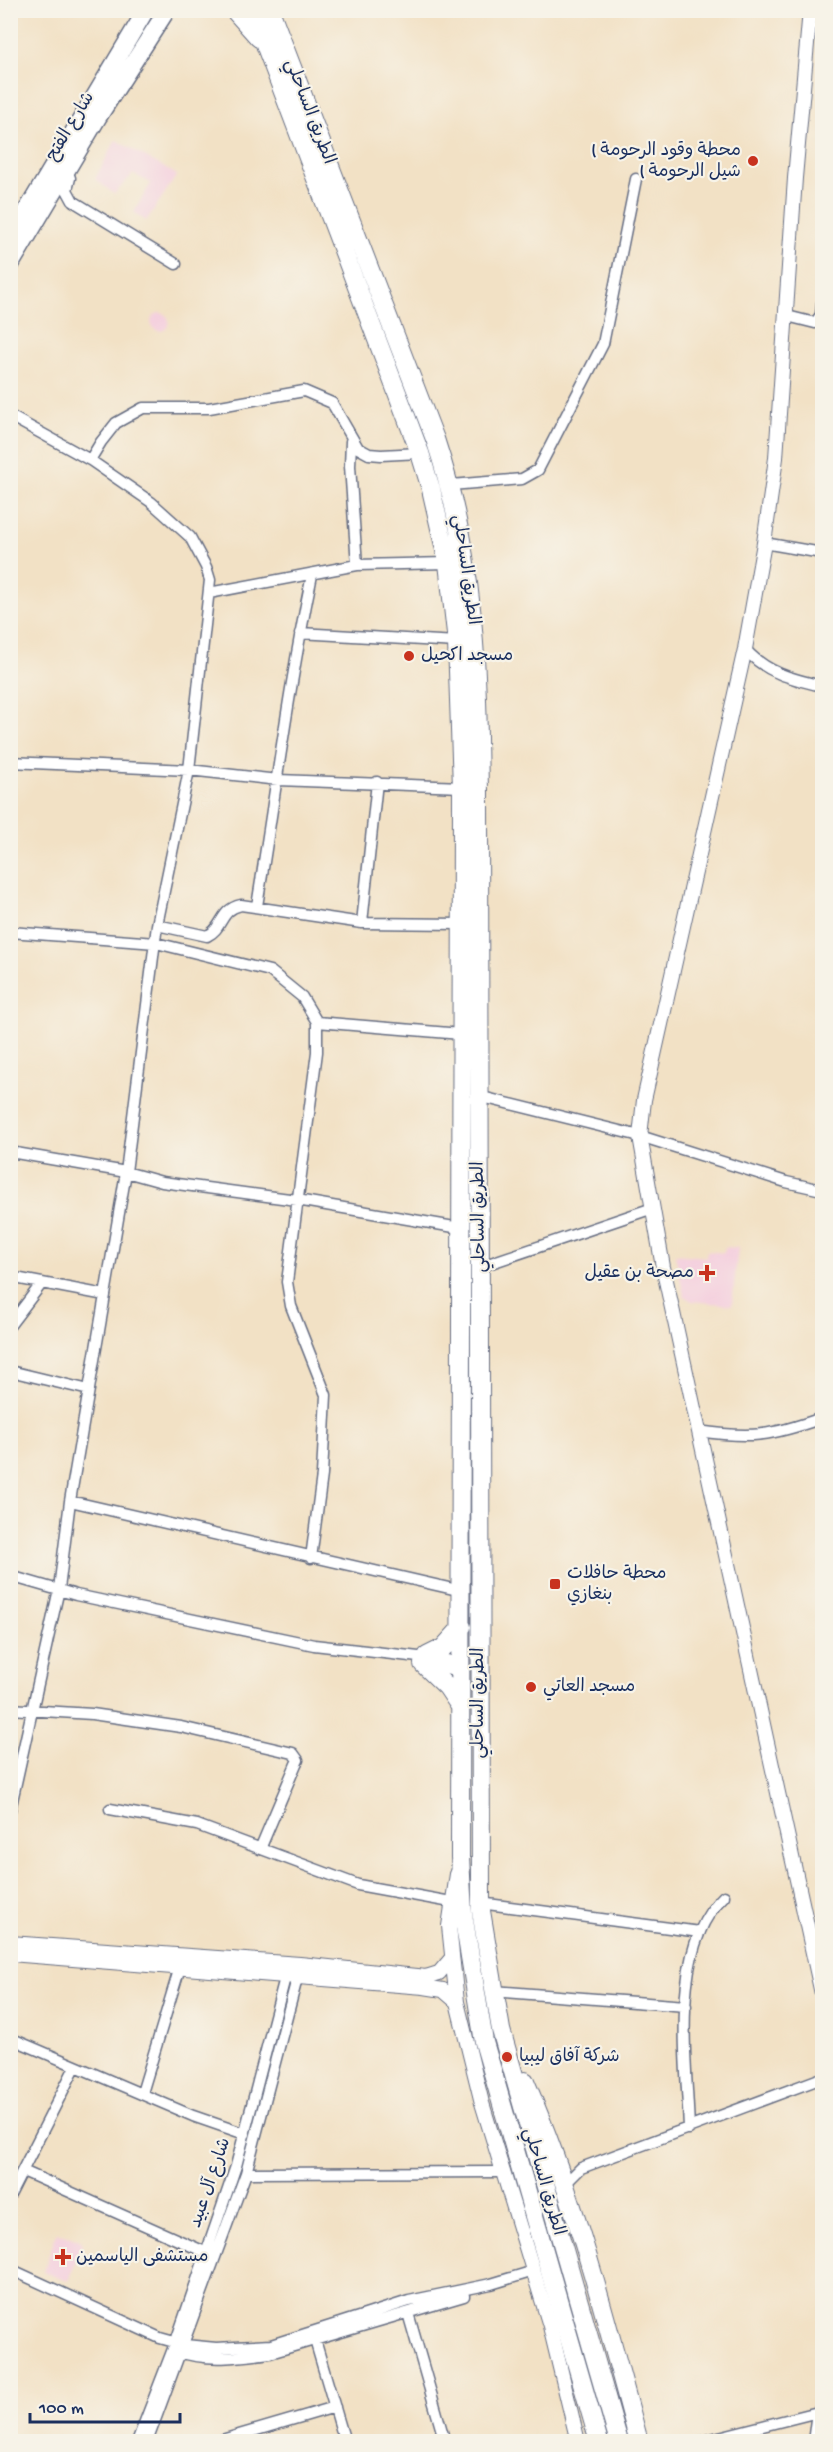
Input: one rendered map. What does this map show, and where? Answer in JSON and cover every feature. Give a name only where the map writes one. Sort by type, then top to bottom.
[{"type":"highway","points":[[234,10],[266,45]]},
{"type":"highway","name":"الطريق الساحلي","points":[[252,10],[420,453],[448,563],[457,642],[462,787],[460,1857],[463,1914],[484,2042],[599,2442]]},
{"type":"highway","name":"الطريق الساحلي","points":[[270,10],[451,485],[470,585],[477,657],[478,1096],[482,1266],[480,1904],[501,2030],[619,2442]]},
{"type":"highway","points":[[461,1708],[447,1687],[419,1659],[442,1648],[462,1627]]},
{"type":"highway","points":[[501,2030],[538,2112],[565,2184],[588,2254],[639,2442]]},
{"type":"highway","points":[[574,2358],[589,2442]]},
{"type":"main road","points":[[10,238],[147,10]]},
{"type":"main road","name":"شارع الفتح","points":[[10,266],[167,10]]},
{"type":"street","points":[[810,10],[795,178],[776,458],[764,543],[745,649],[644,1100],[640,1136],[698,1431],[745,1633],[822,1994]]},
{"type":"street","points":[[67,171],[70,178],[67,190],[73,201],[176,264]]},
{"type":"street","points":[[451,485],[522,479],[532,476],[538,470],[603,344],[636,179]]},
{"type":"street","points":[[787,316],[815,323],[821,315],[822,303]]},
{"type":"street","points":[[90,460],[100,441],[116,423],[143,408],[209,408],[246,403],[290,392],[304,392],[332,404],[341,415],[351,441],[350,466],[357,565]]},
{"type":"street","points":[[10,416],[90,460],[151,502],[190,537],[206,567],[209,593],[189,770],[157,925],[126,1172],[70,1501],[59,1589],[10,1810]]},
{"type":"street","points":[[351,441],[369,454],[420,453]]},
{"type":"street","points":[[764,543],[822,553]]},
{"type":"street","points":[[209,593],[357,565],[448,563]]},
{"type":"street","points":[[257,906],[300,633],[312,575]]},
{"type":"street","points":[[300,633],[457,642]]},
{"type":"street","points":[[745,649],[758,664],[771,671],[822,686]]},
{"type":"street","points":[[10,762],[189,770],[278,780],[462,787]]},
{"type":"street","points":[[362,923],[376,782]]},
{"type":"street","points":[[157,925],[207,936],[214,931],[227,911],[233,907],[257,906],[362,923],[461,924]]},
{"type":"street","points":[[10,932],[156,943],[270,971],[302,997],[317,1022],[315,1070],[287,1282],[291,1306],[326,1395],[322,1475],[311,1558]]},
{"type":"street","points":[[317,1022],[461,1034]]},
{"type":"street","points":[[478,1096],[640,1136],[786,1182],[822,1190]]},
{"type":"street","points":[[10,1152],[126,1172],[162,1182],[297,1200],[460,1228]]},
{"type":"street","points":[[482,1266],[653,1208]]},
{"type":"street","points":[[10,1277],[105,1295]]},
{"type":"street","points":[[10,1325],[42,1283]]},
{"type":"street","points":[[10,1371],[89,1390]]},
{"type":"street","points":[[698,1431],[766,1436],[822,1418]]},
{"type":"street","points":[[70,1501],[462,1591]]},
{"type":"street","points":[[10,1576],[59,1589],[314,1645],[461,1667]]},
{"type":"street","points":[[10,1709],[92,1714],[181,1728],[293,1753],[298,1760],[260,1849]]},
{"type":"street","points":[[110,1809],[197,1825],[358,1885],[451,1902]]},
{"type":"street","points":[[460,1857],[451,1902],[451,1959],[457,2002],[471,2063],[550,2326],[578,2442]]},
{"type":"street","points":[[689,2129],[687,1987],[700,1932],[712,1907],[724,1896]]},
{"type":"street","points":[[480,1904],[700,1932]]},
{"type":"street","points":[[10,1943],[293,1970],[433,1988],[447,1992],[457,2002]]},
{"type":"street","points":[[10,1954],[180,1967],[426,1977],[439,1973],[451,1959]]},
{"type":"street","points":[[142,2093],[180,1967]]},
{"type":"street","name":"شارع آل عبيد","points":[[147,2442],[178,2347],[205,2252],[236,2166],[293,1970]]},
{"type":"street","name":"شارع آل عبيد","points":[[136,2442],[178,2347],[246,2173],[293,1970]]},
{"type":"street","points":[[493,1991],[686,2006]]},
{"type":"street","points":[[10,2038],[193,2116],[244,2134]]},
{"type":"street","points":[[10,2194],[75,2067]]},
{"type":"street","points":[[565,2184],[581,2168],[822,2078]]},
{"type":"street","points":[[23,2171],[205,2252]]},
{"type":"street","points":[[246,2173],[503,2172]]},
{"type":"street","points":[[10,2269],[178,2347],[239,2357],[270,2353],[534,2273]]},
{"type":"street","points":[[178,2347],[216,2348],[271,2345],[409,2301],[534,2273]]},
{"type":"street","points":[[408,2313],[445,2442]]},
{"type":"street","points":[[315,2340],[345,2442]]},
{"type":"street","points":[[215,2442],[335,2407]]},
{"type":"street","points":[[699,2442],[820,2412],[813,2442]]},
{"type":"shaded area","points":[[116,140],[177,175],[146,221],[134,212],[151,183],[133,174],[114,194],[95,179]]},
{"type":"shaded area","points":[[160,313],[166,316],[169,322],[166,328],[160,331],[154,328],[151,322],[154,316]]},
{"type":"shaded area","name":"مصحة بن عقيل","points":[[725,1247],[738,1248],[732,1305],[692,1301],[684,1296],[675,1254],[706,1257],[707,1251],[724,1253]]},
{"type":"shaded area","name":"مستشفى الياسمين","points":[[57,2232],[83,2242],[68,2281],[43,2272]]},
{"type":"place","name":"( محطة وقود الرحومة ( شيل الرحومة","points":[[753,161]]},
{"type":"place","name":"مسجد اكحيل","points":[[409,656]]},
{"type":"place","name":"مصحة بن عقيل","points":[[707,1273]]},
{"type":"place","name":"محطة حافلات بنغازي","points":[[555,1584]]},
{"type":"place","name":"مسجد العاتي","points":[[531,1687]]},
{"type":"place","name":"شركة آفاق ليبيا","points":[[507,2057]]},
{"type":"place","name":"مستشفى الياسمين","points":[[63,2257]]}]
